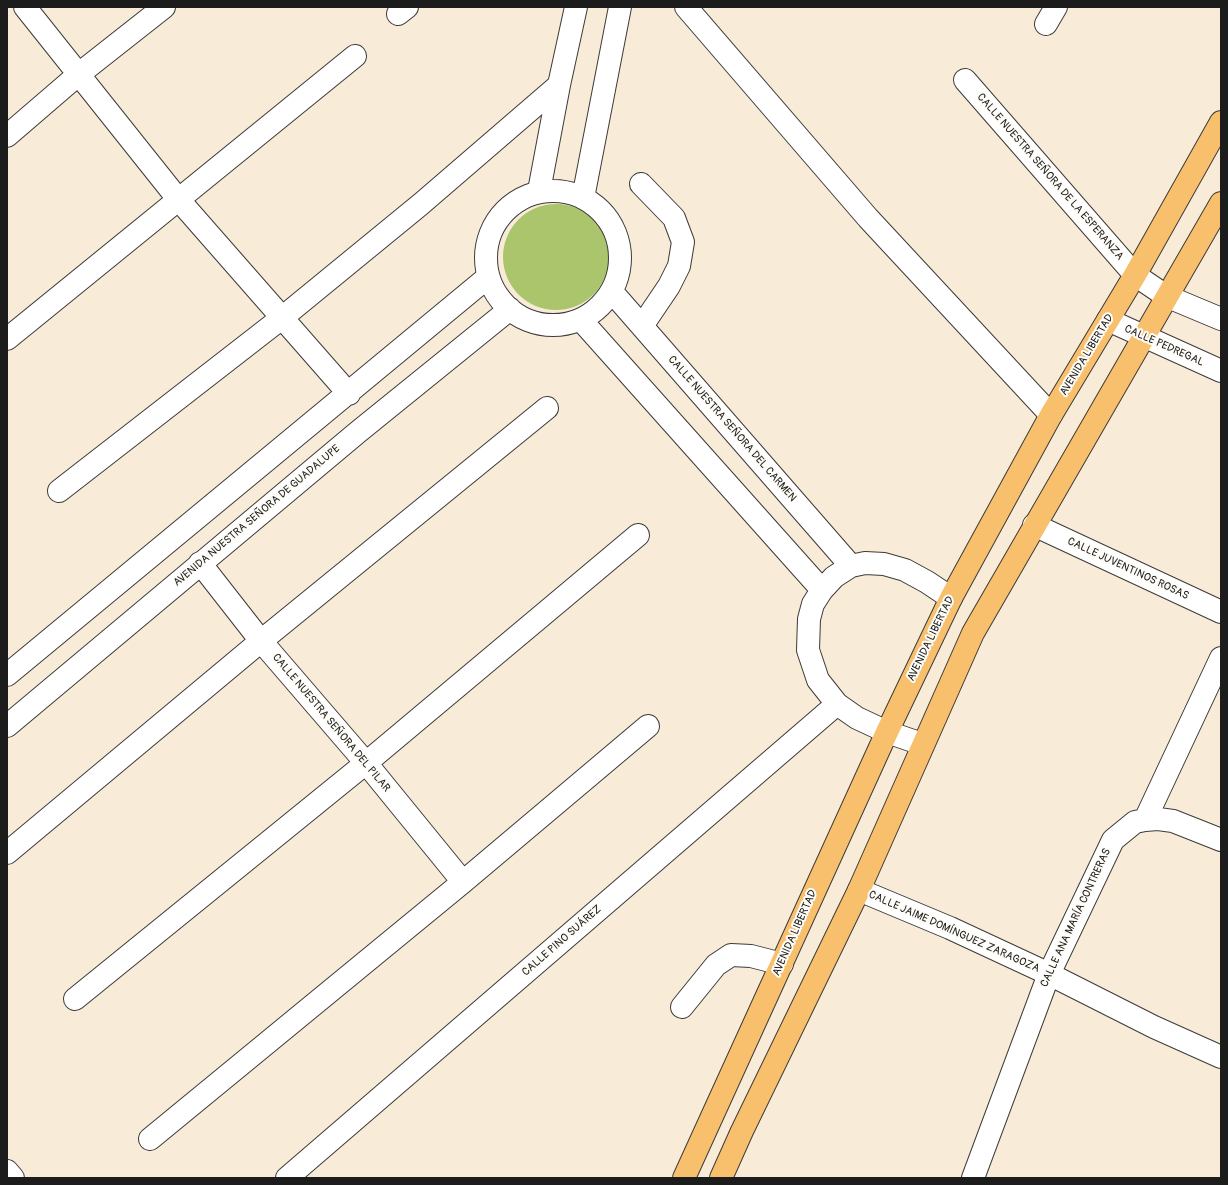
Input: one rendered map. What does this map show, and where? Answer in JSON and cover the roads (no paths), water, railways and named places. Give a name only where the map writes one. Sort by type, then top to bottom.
[{"type":"main road","name":"AVENIDA LIBERTAD","points":[[684,1178],[887,732],[951,598],[1051,415],[1135,275],[1221,122]]},
{"type":"main road","points":[[721,1178],[742,1131],[859,890],[922,744],[973,633],[1221,203]]},
{"type":"street","points":[[25,7],[178,199],[349,394]]},
{"type":"street","points":[[7,136],[79,74],[164,7]]},
{"type":"street","points":[[539,191],[559,85],[576,7]]},
{"type":"street","points":[[583,198],[620,7]]},
{"type":"street","points":[[686,7],[868,218],[1051,415]]},
{"type":"street","points":[[7,339],[355,56]]},
{"type":"street","name":"CALLE NUESTRA SEÑORA DE LA ESPERANZA","points":[[965,80],[1135,275]]},
{"type":"street","points":[[59,491],[283,317],[420,204],[559,85]]},
{"type":"street","points":[[641,184],[674,218],[683,242],[679,266],[669,286],[642,326]]},
{"type":"street","points":[[539,191],[561,191],[583,198],[600,211],[614,229],[621,250],[621,272],[613,292],[599,309],[581,320],[563,325],[544,325],[526,320],[510,309],[501,300],[488,278],[485,255],[490,233],[501,214],[518,200],[539,191]]},
{"type":"street","points":[[1135,275],[1166,296],[1221,319]]},
{"type":"street","points":[[7,674],[349,394],[488,278]]},
{"type":"street","name":"CALLE NUESTRA SEÑORA DEL CARMEN","points":[[613,292],[851,566]]},
{"type":"street","name":"AVENIDA NUESTRA SEÑORA DE GUADALUPE","points":[[7,726],[200,563],[510,309]]},
{"type":"street","points":[[581,320],[822,590]]},
{"type":"street","name":"CALLE PEDREGAL","points":[[1108,320],[1144,338],[1221,371]]},
{"type":"street","points":[[7,853],[261,641],[547,408]]},
{"type":"street","name":"CALLE JUVENTINOS ROSAS","points":[[1034,525],[1221,612]]},
{"type":"street","points":[[75,999],[366,763],[638,535]]},
{"type":"street","name":"CALLE NUESTRA SEÑORA DEL PILAR","points":[[200,563],[261,641],[366,763],[463,882]]},
{"type":"street","points":[[922,744],[887,732],[857,718],[837,704],[818,680],[808,650],[809,619],[813,604],[822,590],[834,577],[851,566],[865,563],[896,566],[915,575],[951,598]]},
{"type":"street","points":[[1221,658],[1145,820],[1158,819],[1172,821],[1221,840]]},
{"type":"street","name":"CALLE PINO SUÁREZ","points":[[287,1178],[837,704]]},
{"type":"street","points":[[150,1139],[463,882],[648,726]]},
{"type":"street","name":"CALLE ANA MARÍA CONTRERAS","points":[[973,1178],[1049,974],[1113,840],[1135,822],[1145,820]]},
{"type":"street","name":"CALLE JAIME DOMÍNGUEZ ZARAGOZA","points":[[859,890],[950,928],[1049,974],[1154,1027],[1221,1057]]},
{"type":"street","points":[[682,1007],[716,965],[731,955],[751,956],[782,964]]},
{"type":"street","points":[[7,1171],[13,1178]]}]
